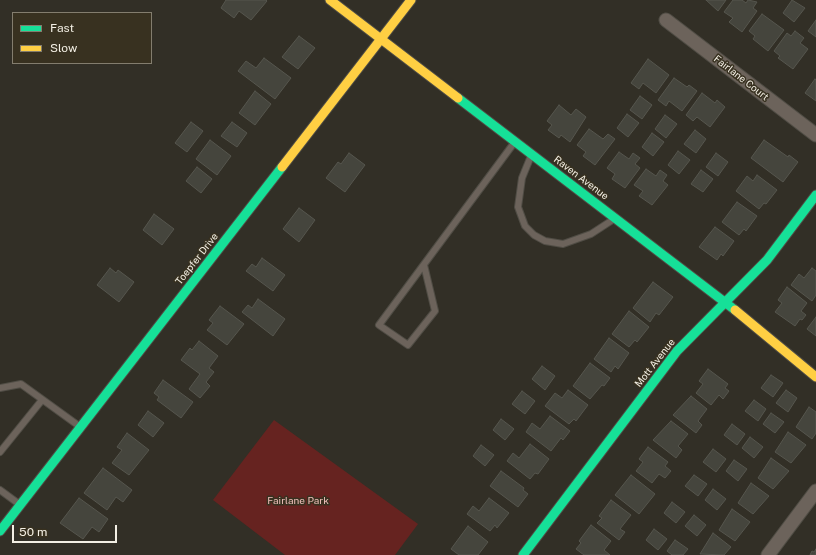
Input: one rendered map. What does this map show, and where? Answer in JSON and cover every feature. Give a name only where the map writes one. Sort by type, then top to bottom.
[{"type":"street","name":"Raven Avenue","points":[[330,0],[726,302],[816,377]]},
{"type":"street","name":"Toepfer Drive","points":[[0,531],[411,0]]},
{"type":"street","name":"Fairlane Court","points":[[666,20],[816,135]]},
{"type":"street","name":"Mott Avenue","points":[[523,555],[677,351],[767,260],[816,194]]},
{"type":"street","points":[[768,555],[816,491]]},
{"type":"lane","points":[[424,265],[435,311],[408,345],[379,325],[515,141]]},
{"type":"lane","points":[[532,154],[522,178],[518,207],[525,226],[534,235],[545,241],[563,244],[591,234],[615,218]]},
{"type":"lane","points":[[0,388],[21,384],[80,427]]},
{"type":"lane","points":[[0,452],[42,400]]},
{"type":"lane","points":[[0,490],[20,505]]},
{"type":"green space","name":"Fairlane Park","points":[[274,420],[418,524],[395,555],[285,555],[213,500]]},
{"type":"building","points":[[226,0],[267,1],[251,20],[239,11],[234,18],[221,8]]},
{"type":"building","points":[[706,0],[726,0],[718,11]]},
{"type":"building","points":[[733,0],[742,0],[746,3],[748,0],[757,2],[753,8],[757,11],[742,32],[729,22],[733,18],[724,12]]},
{"type":"building","points":[[792,0],[805,8],[794,22],[783,13]]},
{"type":"building","points":[[762,14],[784,30],[768,51],[753,39],[755,36],[749,31]]},
{"type":"building","points":[[816,20],[816,37],[808,31]]},
{"type":"building","points":[[795,31],[804,38],[800,43],[808,49],[793,69],[778,58],[780,56],[774,51],[787,33],[791,36]]},
{"type":"building","points":[[299,36],[315,48],[298,69],[282,57]]},
{"type":"building","points":[[264,58],[291,78],[275,99],[238,71],[246,61],[256,68]]},
{"type":"building","points":[[648,59],[669,75],[656,93],[643,83],[639,89],[631,83]]},
{"type":"building","points":[[674,78],[687,87],[689,85],[697,91],[682,111],[669,101],[666,106],[658,100]]},
{"type":"building","points":[[815,79],[816,80],[816,101],[805,93]]},
{"type":"building","points":[[255,91],[271,104],[255,125],[239,113]]},
{"type":"building","points":[[702,93],[715,103],[717,100],[725,107],[710,127],[697,117],[693,121],[686,115]]},
{"type":"building","points":[[640,96],[652,105],[642,119],[630,110]]},
{"type":"building","points":[[559,105],[571,115],[576,109],[586,117],[570,142],[561,135],[559,138],[548,130],[552,125],[547,121]]},
{"type":"building","points":[[627,114],[639,123],[628,137],[617,128]]},
{"type":"building","points":[[665,115],[677,124],[666,138],[655,129]]},
{"type":"building","points":[[191,122],[203,131],[187,152],[175,143]]},
{"type":"building","points":[[232,122],[247,133],[237,147],[221,136]]},
{"type":"building","points":[[589,129],[603,139],[608,134],[615,139],[595,165],[583,156],[586,152],[577,145]]},
{"type":"building","points":[[695,130],[706,139],[696,153],[684,144]]},
{"type":"building","points":[[652,133],[664,142],[653,156],[642,147]]},
{"type":"building","points":[[210,140],[231,156],[217,175],[196,159]]},
{"type":"building","points":[[764,140],[788,157],[789,155],[798,162],[783,182],[751,158]]},
{"type":"building","points":[[678,151],[690,160],[679,174],[668,165]]},
{"type":"building","points":[[619,152],[629,159],[633,153],[640,158],[635,164],[640,168],[625,188],[612,179],[615,174],[607,168]]},
{"type":"building","points":[[349,153],[365,165],[345,192],[326,178],[338,162],[341,164]]},
{"type":"building","points":[[716,153],[728,162],[718,176],[706,167]]},
{"type":"building","points":[[197,167],[212,179],[201,193],[186,181]]},
{"type":"building","points":[[646,169],[656,176],[660,170],[667,175],[663,181],[668,185],[652,205],[639,196],[643,191],[634,185]]},
{"type":"building","points":[[701,170],[713,179],[703,192],[691,184]]},
{"type":"building","points":[[757,175],[777,190],[766,204],[764,203],[759,209],[736,191],[747,176],[753,181]]},
{"type":"building","points":[[737,202],[757,216],[746,231],[744,229],[739,235],[722,222]]},
{"type":"building","points":[[299,208],[315,220],[299,242],[283,229]]},
{"type":"building","points":[[154,214],[174,229],[162,245],[143,230]]},
{"type":"building","points":[[715,227],[734,241],[723,256],[721,254],[717,260],[699,247]]},
{"type":"building","points":[[262,258],[285,275],[273,291],[246,271],[252,264],[256,267]]},
{"type":"building","points":[[110,268],[116,273],[118,270],[134,282],[119,302],[97,285]]},
{"type":"building","points":[[812,268],[816,271],[816,295],[812,301],[791,285],[799,274],[804,278]]},
{"type":"building","points":[[653,282],[673,297],[659,315],[656,313],[650,322],[633,308]]},
{"type":"building","points":[[787,287],[807,303],[801,311],[806,315],[802,320],[800,319],[795,326],[775,312],[782,303],[778,300]]},
{"type":"building","points":[[258,299],[285,319],[273,336],[242,312],[248,305],[252,308]]},
{"type":"building","points":[[220,306],[244,324],[227,345],[207,330],[213,323],[209,320]]},
{"type":"building","points":[[629,311],[649,327],[637,342],[635,340],[629,347],[612,334]]},
{"type":"building","points":[[816,317],[816,336],[807,329]]},
{"type":"building","points":[[609,338],[629,353],[618,369],[615,366],[611,372],[594,359]]},
{"type":"building","points":[[199,341],[218,356],[209,368],[214,372],[206,382],[210,386],[200,398],[189,389],[200,374],[181,360],[190,348],[192,350]]},
{"type":"building","points":[[590,363],[610,378],[590,399],[573,386]]},
{"type":"building","points":[[542,366],[555,376],[545,390],[532,379]]},
{"type":"building","points":[[708,369],[728,384],[725,388],[729,391],[723,399],[719,395],[711,405],[696,393],[703,384],[699,381]]},
{"type":"building","points":[[771,375],[783,383],[773,397],[761,388]]},
{"type":"building","points":[[163,380],[193,402],[181,418],[157,400],[159,397],[154,393]]},
{"type":"building","points":[[568,390],[588,405],[576,421],[574,419],[569,424],[545,406],[555,393],[562,398]]},
{"type":"building","points":[[786,390],[797,398],[788,412],[776,403]]},
{"type":"building","points":[[522,391],[535,401],[525,414],[512,404]]},
{"type":"building","points":[[691,396],[707,409],[698,421],[702,425],[696,433],[673,415]]},
{"type":"building","points":[[754,400],[766,409],[758,421],[745,411]]},
{"type":"building","points":[[809,407],[816,412],[816,433],[812,439],[796,427]]},
{"type":"building","points":[[148,411],[164,423],[153,437],[138,425]]},
{"type":"building","points":[[771,413],[784,422],[775,433],[763,424]]},
{"type":"building","points":[[550,416],[570,431],[563,440],[561,438],[551,451],[526,432],[532,423],[540,429]]},
{"type":"building","points":[[501,419],[514,429],[505,440],[493,430]]},
{"type":"building","points":[[671,421],[688,434],[678,446],[682,450],[676,458],[653,440]]},
{"type":"building","points":[[732,424],[745,434],[737,445],[724,435]]},
{"type":"building","points":[[788,432],[806,445],[791,463],[775,452]]},
{"type":"building","points":[[127,433],[149,450],[129,475],[112,463],[122,450],[117,447]]},
{"type":"building","points":[[750,437],[763,447],[754,458],[742,448]]},
{"type":"building","points":[[530,444],[549,459],[538,474],[535,473],[530,479],[507,461],[513,453],[519,458]]},
{"type":"building","points":[[481,445],[494,455],[485,466],[473,456]]},
{"type":"building","points":[[648,447],[668,462],[665,466],[671,471],[665,478],[659,474],[652,483],[636,471],[643,462],[639,459]]},
{"type":"building","points":[[713,449],[726,459],[716,472],[703,462]]},
{"type":"building","points":[[771,458],[789,471],[773,489],[758,478]]},
{"type":"building","points":[[734,460],[747,469],[738,481],[726,471]]},
{"type":"building","points":[[103,468],[132,490],[123,502],[116,497],[107,510],[84,493]]},
{"type":"building","points":[[501,471],[524,488],[523,490],[528,494],[518,507],[490,486]]},
{"type":"building","points":[[631,475],[655,494],[639,514],[615,495]]},
{"type":"building","points":[[694,475],[707,484],[698,496],[685,486]]},
{"type":"building","points":[[751,483],[769,496],[753,514],[738,503]]},
{"type":"building","points":[[713,489],[726,499],[717,510],[705,500]]},
{"type":"building","points":[[79,498],[108,519],[99,532],[92,527],[83,539],[60,523]]},
{"type":"building","points":[[489,498],[509,513],[497,528],[495,525],[490,531],[467,514],[473,506],[479,511]]},
{"type":"building","points":[[611,500],[631,515],[620,529],[625,532],[619,540],[597,523],[602,518],[599,516]]},
{"type":"building","points":[[672,502],[685,512],[676,523],[664,513]]},
{"type":"building","points":[[732,509],[750,522],[735,541],[719,530]]},
{"type":"building","points":[[694,515],[706,525],[697,536],[685,526]]},
{"type":"building","points":[[591,525],[611,541],[604,550],[610,555],[584,555],[576,549],[581,543],[579,541]]},
{"type":"building","points":[[468,526],[488,542],[478,555],[459,555],[451,549]]},
{"type":"building","points":[[654,529],[667,539],[658,550],[646,540]]},
{"type":"building","points":[[713,533],[731,547],[724,555],[700,554]]},
{"type":"building","points":[[675,540],[688,549],[683,555],[672,555],[667,551]]},
{"type":"building","points":[[816,549],[816,555],[810,555],[812,551],[814,552]]},
{"type":"traffic: fast","points":[[458,98],[735,310]]},
{"type":"traffic: fast","points":[[0,531],[282,167]]},
{"type":"traffic: fast","points":[[523,555],[677,351],[767,260],[816,195]]},
{"type":"traffic: slow","points":[[330,0],[458,98]]},
{"type":"traffic: slow","points":[[282,167],[411,0]]},
{"type":"traffic: slow","points":[[735,310],[816,377]]}]
